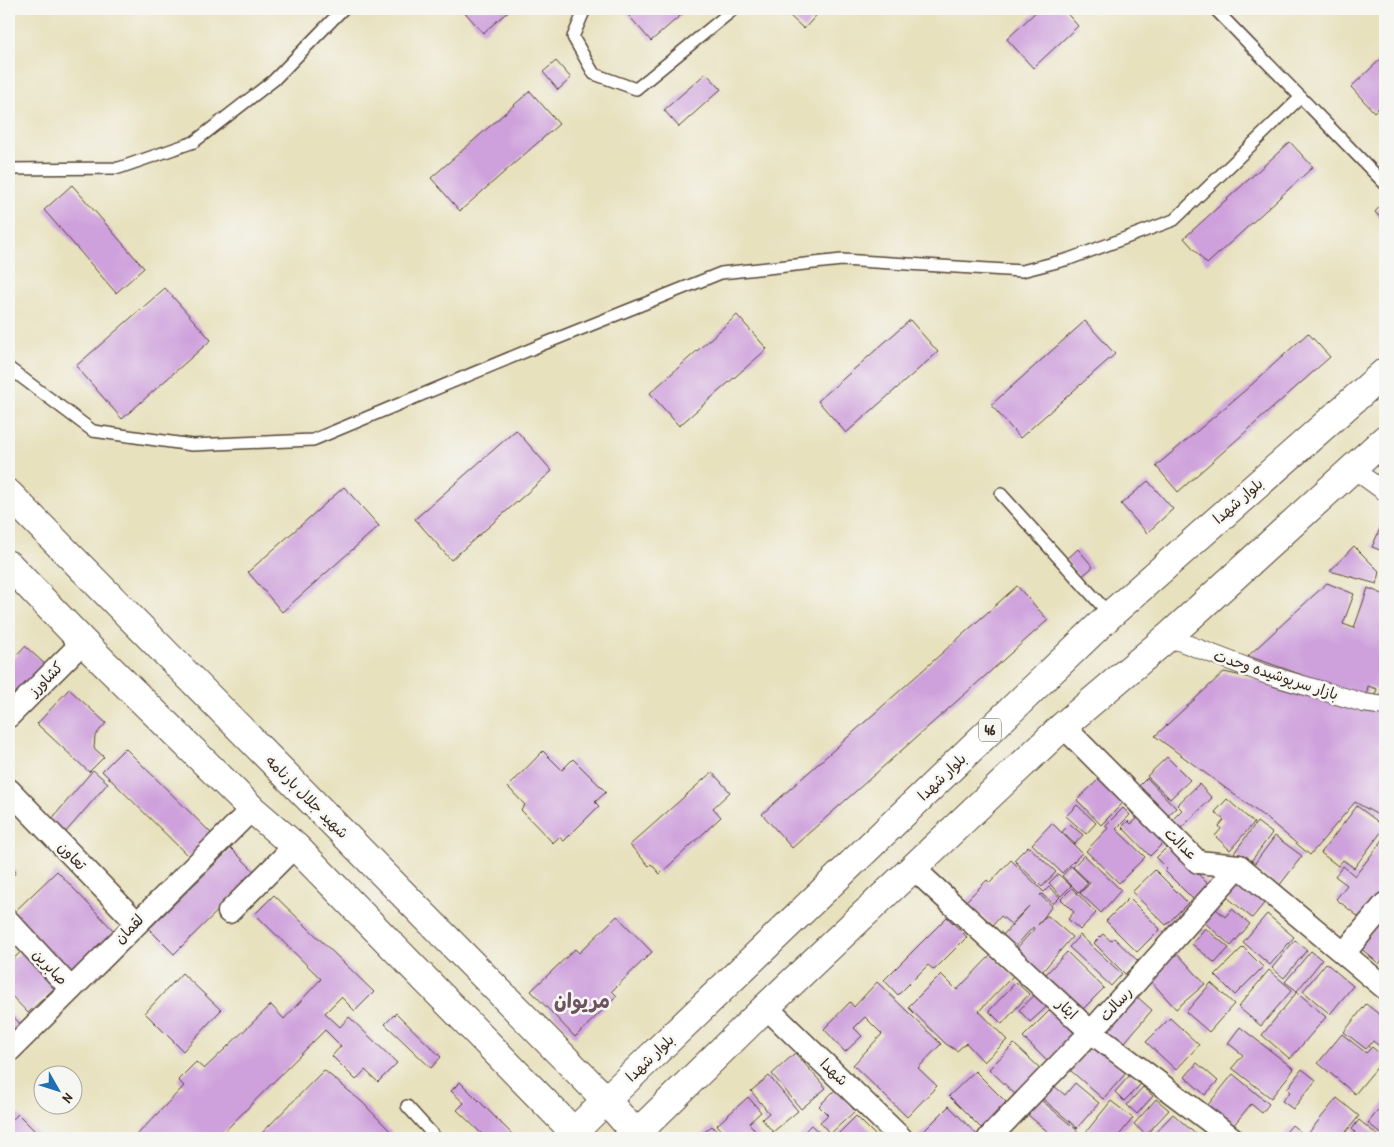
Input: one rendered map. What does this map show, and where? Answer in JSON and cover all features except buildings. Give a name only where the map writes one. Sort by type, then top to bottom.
[{"type":"main road","name":"بلوار شهدا","points":[[574,1136],[606,1100],[1110,615],[1385,372]]},
{"type":"main road","points":[[636,1137],[766,1006],[1063,726],[1168,637],[1385,439]]},
{"type":"main road","name":"شهید جلال بارنامه","points":[[9,494],[606,1100],[636,1137]]},
{"type":"main road","points":[[9,565],[82,642],[252,809],[295,846],[574,1136]]},
{"type":"street","points":[[1352,468],[1385,492]]},
{"type":"street","name":"بازار سرپوشیده وحدت","points":[[1168,637],[1266,674],[1364,702],[1385,706]]},
{"type":"street","name":"کشاورز","points":[[9,716],[82,642]]},
{"type":"street","name":"عدالت","points":[[1063,726],[1198,862],[1239,866]]},
{"type":"street","name":"تعاون","points":[[9,790],[136,922]]},
{"type":"street","name":"لقمان","points":[[9,1051],[136,922],[252,809]]},
{"type":"street","points":[[229,912],[295,846]]},
{"type":"street","points":[[1239,866],[1345,952],[1385,988]]},
{"type":"street","name":"رسالت","points":[[989,1138],[1091,1032],[1239,866]]},
{"type":"street","name":"ایثار","points":[[912,867],[1091,1032],[1229,1137]]},
{"type":"street","points":[[1345,952],[1385,904]]},
{"type":"street","name":"صابرین","points":[[9,922],[71,989]]},
{"type":"street","name":"شهدا","points":[[766,1006],[902,1138]]},
{"type":"lane","points":[[9,169],[119,168],[194,142],[274,80],[343,9]]},
{"type":"lane","points":[[585,9],[573,37],[594,74],[636,89],[734,9]]},
{"type":"lane","points":[[1215,9],[1385,184]]},
{"type":"lane","points":[[9,368],[93,431],[192,445],[313,440],[541,345],[721,273],[842,260],[1022,271],[1069,259],[1174,220],[1301,97]]},
{"type":"lane","points":[[1000,494],[1110,615]]},
{"type":"lane","points":[[406,1106],[436,1138]]},
{"type":"district","name":"مریوان","points":[[582,1001]]}]
